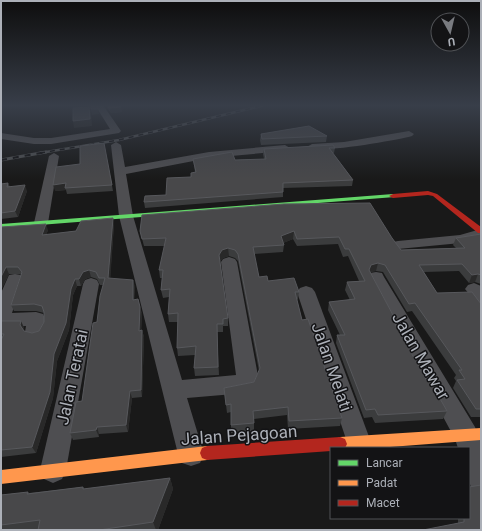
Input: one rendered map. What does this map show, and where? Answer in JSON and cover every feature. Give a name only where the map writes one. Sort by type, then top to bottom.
[{"type":"street","points":[[1,136],[47,142],[116,131],[115,130]]},
{"type":"street","points":[[121,171],[209,155],[247,150],[339,145],[409,134]]},
{"type":"street","points":[[116,145],[121,171],[126,216],[191,454]]},
{"type":"street","points":[[42,222],[54,156]]},
{"type":"street","points":[[1,226],[428,193],[435,195],[481,232]]},
{"type":"street","points":[[398,245],[461,239],[481,232]]},
{"type":"street","points":[[174,390],[234,385],[244,381],[247,376],[229,262]]},
{"type":"street","name":"Jalan Mawar","points":[[376,277],[474,434],[481,479]]},
{"type":"street","points":[[1,317],[15,279]]},
{"type":"street","name":"Jalan Teratai","points":[[53,470],[91,284]]},
{"type":"street","name":"Jalan Melati","points":[[306,292],[359,442]]},
{"type":"street","points":[[1,320],[36,319],[35,332]]},
{"type":"street","name":"Jalan Pejagoan","points":[[1,477],[191,454],[474,434]]},
{"type":"building","points":[[286,130],[316,130],[327,136],[262,139],[261,134]]},
{"type":"building","points":[[104,143],[112,185],[65,188],[66,183],[53,185],[56,167],[80,164],[80,146]]},
{"type":"building","points":[[333,145],[335,148],[329,148],[353,180],[283,183],[283,192],[144,202],[145,196],[166,195],[167,178],[191,177],[191,173],[196,172],[193,159],[232,152],[235,160],[266,159],[264,149]]},
{"type":"building","points":[[8,183],[7,187],[25,185],[15,211],[1,213],[1,184]]},
{"type":"building","points":[[370,203],[401,250],[465,248],[456,238],[481,234],[481,275],[472,275],[462,264],[419,265],[437,293],[472,292],[481,304],[481,409],[476,409],[457,380],[465,379],[459,370],[462,370],[415,303],[409,304],[385,265],[378,263],[371,265],[369,270],[394,317],[391,317],[427,381],[430,381],[447,411],[378,415],[375,409],[366,410],[337,335],[345,335],[329,302],[355,299],[347,282],[365,281],[349,249],[345,249],[339,237],[297,239],[294,231],[281,236],[284,245],[253,247],[259,277],[267,276],[268,281],[294,278],[299,292],[295,292],[302,320],[308,319],[342,418],[289,421],[288,407],[253,411],[254,423],[231,425],[231,404],[226,405],[224,388],[254,382],[260,368],[238,254],[235,250],[228,248],[222,250],[219,255],[228,318],[223,319],[223,324],[217,324],[218,367],[194,368],[196,346],[177,348],[178,313],[168,314],[170,289],[161,290],[163,270],[159,270],[166,238],[142,239],[140,231],[142,215],[284,204]]},
{"type":"building","points":[[113,218],[108,278],[133,280],[133,300],[138,299],[140,307],[139,331],[142,330],[141,390],[130,391],[126,425],[97,427],[96,430],[70,433],[76,402],[82,401],[93,323],[97,322],[100,296],[105,278],[99,278],[96,272],[89,270],[83,272],[79,279],[75,279],[71,289],[66,323],[54,354],[50,392],[32,447],[1,450],[1,340],[4,334],[1,334],[1,321],[21,321],[20,325],[24,331],[32,333],[39,331],[44,322],[44,312],[42,306],[34,304],[11,305],[22,272],[18,267],[6,267],[1,277],[1,227],[46,224],[42,235],[76,231],[81,221]]},
{"type":"building","points":[[170,478],[153,522],[99,530],[38,530],[40,520],[1,525],[1,495],[28,492],[27,494],[83,487],[83,489]]},
{"type":"building","points":[[481,485],[481,530],[423,530],[464,522],[464,519],[470,519],[470,487]]},
{"type":"railway","points":[[45,152],[119,140],[162,130]]},
{"type":"railway","points":[[1,160],[45,152]]},
{"type":"railway","points":[[40,153],[45,152]]},
{"type":"traffic: fast","points":[[1,226],[393,196]]},
{"type":"traffic: slow","points":[[340,444],[481,434]]},
{"type":"traffic: slow","points":[[1,477],[207,453]]},
{"type":"traffic: jam","points":[[393,196],[428,193],[435,195],[481,231]]},
{"type":"traffic: jam","points":[[207,453],[340,444]]}]
